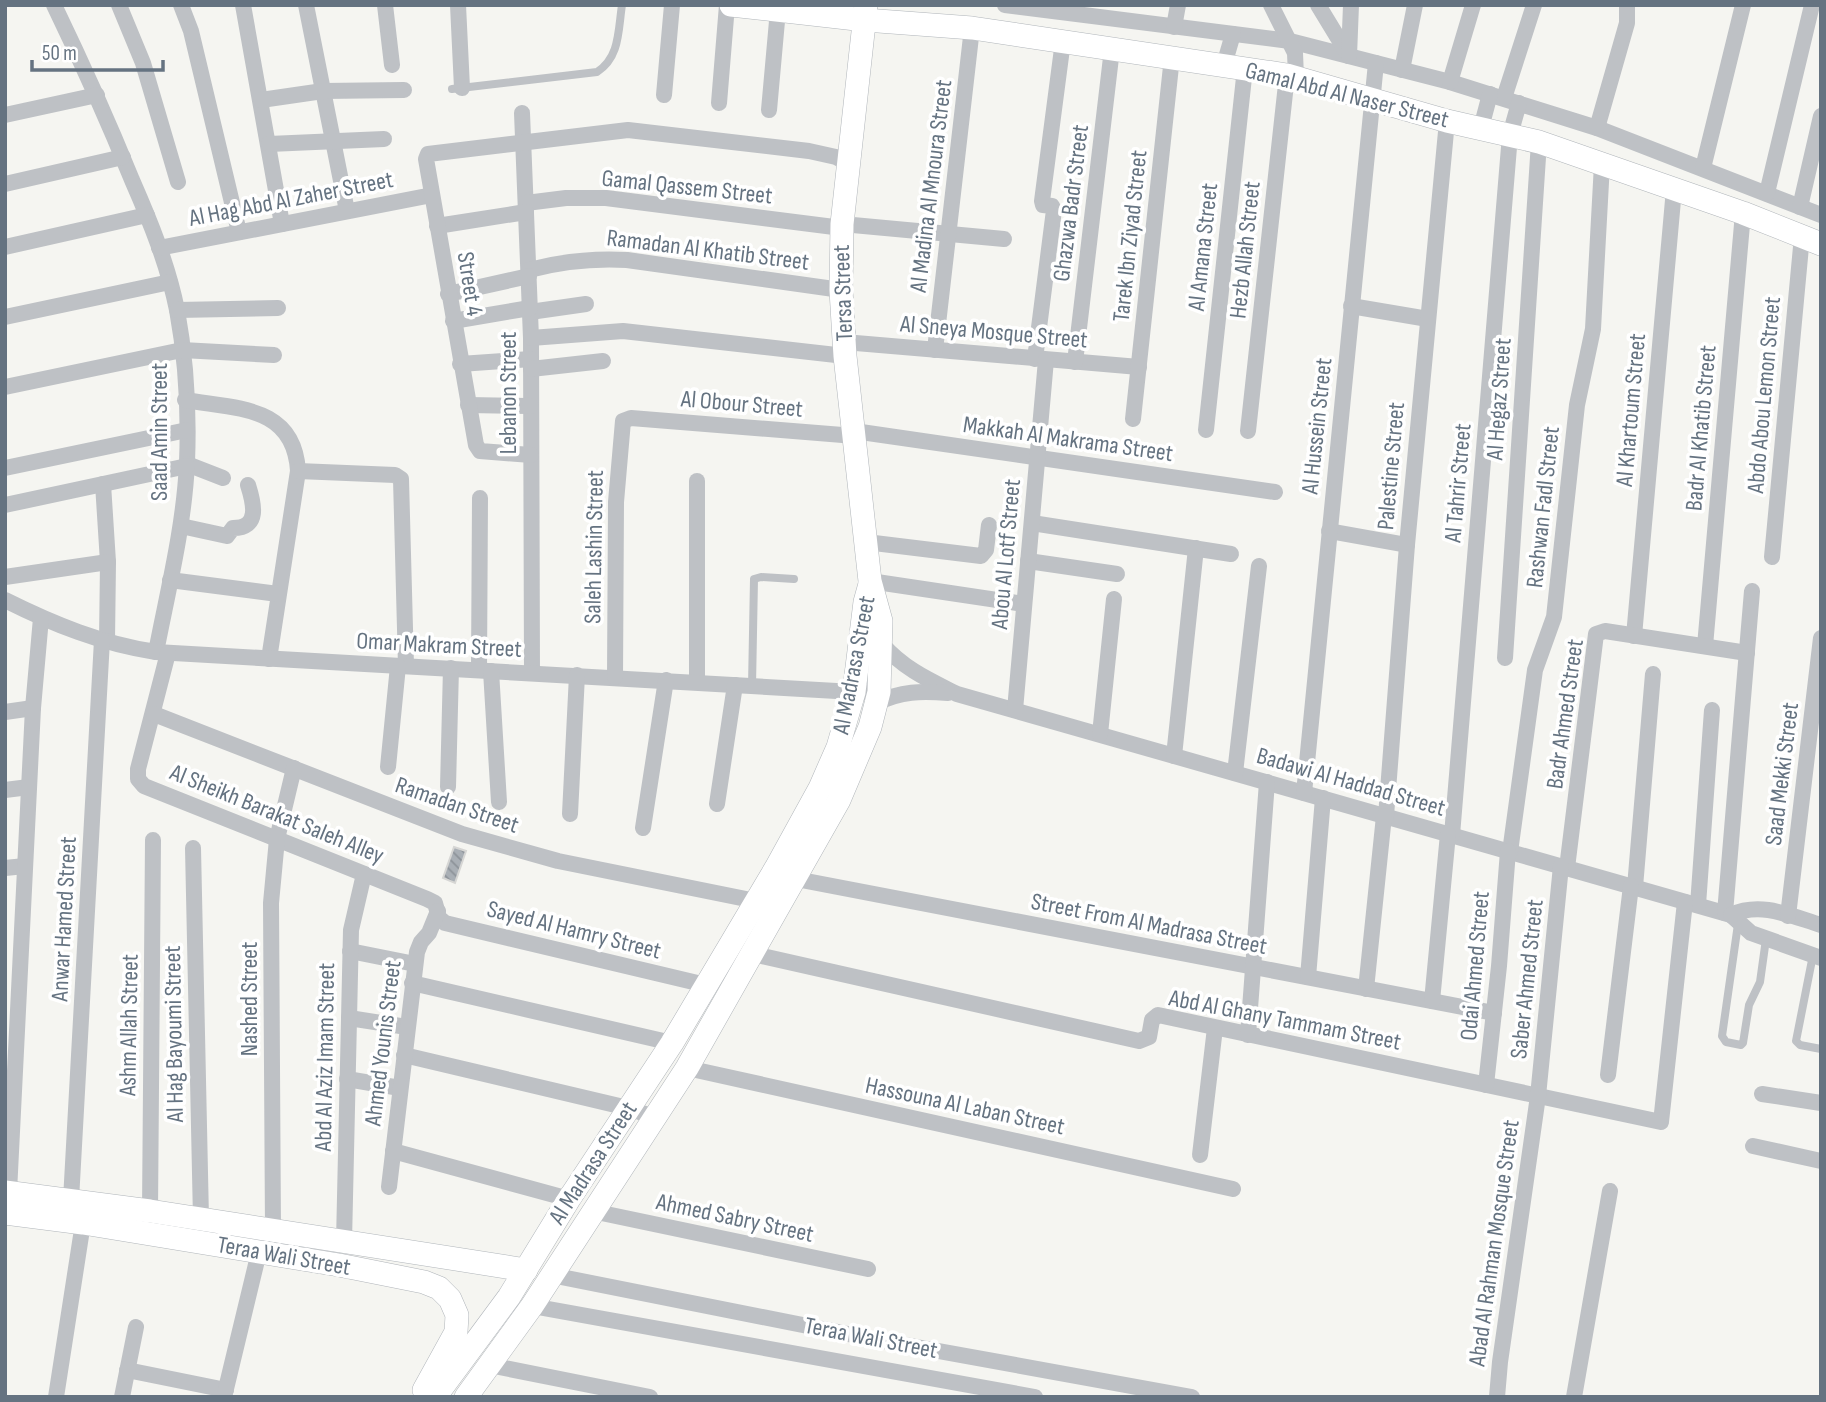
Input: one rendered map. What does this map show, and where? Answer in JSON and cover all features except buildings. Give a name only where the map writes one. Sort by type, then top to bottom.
[{"type":"main road","name":"Gamal Abd Al Naser Street","points":[[731,5],[778,10],[866,13],[1292,76],[1447,121],[1539,142],[1743,213],[1811,240]]},
{"type":"main road","name":"Tersa Street","points":[[866,13],[847,163],[841,290],[870,581]]},
{"type":"main road","name":"Al Madrasa Street","points":[[466,1397],[532,1306],[687,1068],[796,879],[851,776],[878,698],[881,621],[870,581]]},
{"type":"main road","name":"Al Madrasa Street","points":[[435,1397],[509,1297],[569,1199],[672,1043],[830,768],[854,692],[870,581]]},
{"type":"main road","name":"Teraa Wali Street","points":[[6,1199],[71,1200],[526,1270]]},
{"type":"main road","name":"Teraa Wali Street","points":[[6,1199],[83,1223],[412,1279],[439,1288],[450,1299],[457,1315],[456,1332],[421,1397]]},
{"type":"street","points":[[5,247],[147,215],[97,95],[54,5]]},
{"type":"street","points":[[120,5],[143,63],[178,182]]},
{"type":"street","points":[[181,5],[191,31],[239,232]]},
{"type":"street","points":[[243,5],[282,224]]},
{"type":"street","points":[[306,5],[348,211]]},
{"type":"street","points":[[385,5],[392,65]]},
{"type":"street","points":[[457,89],[458,5]]},
{"type":"street","points":[[664,95],[671,5]]},
{"type":"street","points":[[719,103],[731,5]]},
{"type":"street","name":"Gamal Abd Al Naser Street","points":[[1005,5],[1114,12],[1174,27],[1290,41],[1349,56],[1450,82],[1597,128],[1821,215]]},
{"type":"street","points":[[1174,27],[1178,5]]},
{"type":"street","name":"Hezb Allah Street","points":[[1248,431],[1292,76],[1297,65],[1290,41],[1271,5]]},
{"type":"street","points":[[1318,5],[1349,56]]},
{"type":"street","points":[[1349,56],[1351,5]]},
{"type":"street","points":[[1402,70],[1415,5]]},
{"type":"street","points":[[1450,82],[1474,5]]},
{"type":"street","points":[[1481,128],[1505,98],[1534,5]]},
{"type":"street","points":[[1597,128],[1627,23],[1626,5]]},
{"type":"street","points":[[1703,168],[1743,5]]},
{"type":"street","points":[[1767,193],[1812,5]]},
{"type":"street","points":[[769,110],[778,10]]},
{"type":"street","name":"Al Madina Al Mnoura Street","points":[[934,350],[972,28]]},
{"type":"street","name":"Al Amana Street","points":[[1206,430],[1235,67],[1233,34]]},
{"type":"street","name":"Abou Al Lotf Street","points":[[1015,710],[1038,458],[1041,359],[1054,209],[1042,203],[1063,41]]},
{"type":"street","name":"Ghazwa Badr Street","points":[[1075,362],[1112,48]]},
{"type":"street","name":"Tarek Ibn Ziyad Street","points":[[1133,419],[1172,57]]},
{"type":"street","name":"Al Hussein Street","points":[[1304,793],[1376,63]]},
{"type":"street","points":[[261,100],[323,91],[404,90]]},
{"type":"street","points":[[5,115],[97,95]]},
{"type":"street","name":"Al Tahrir Street","points":[[1432,1002],[1450,834],[1510,135],[1505,98]]},
{"type":"street","name":"Lebanon Street","points":[[522,113],[531,338],[532,673]]},
{"type":"street","points":[[1800,206],[1821,116]]},
{"type":"street","name":"Palestine Street","points":[[1366,989],[1385,816],[1407,545],[1447,121]]},
{"type":"street","points":[[523,142],[636,130],[809,151],[836,157],[847,163]]},
{"type":"street","points":[[269,144],[384,139]]},
{"type":"street","name":"Street 4","points":[[523,142],[428,154],[426,159],[477,449],[484,452],[531,455]]},
{"type":"street","name":"Al Hegaz Street","points":[[1505,658],[1539,142]]},
{"type":"street","points":[[5,184],[123,157]]},
{"type":"street","name":"Rashwan Fadl Street","points":[[1509,851],[1535,670],[1554,617],[1577,405],[1591,342],[1602,164]]},
{"type":"street","name":"Al Khartoum Street","points":[[1634,636],[1674,189]]},
{"type":"street","name":"Al Hag Abd Al Zaher Street","points":[[159,248],[432,195]]},
{"type":"street","name":"Gamal Qassem Street","points":[[437,226],[566,198],[606,198],[842,226],[1004,239]]},
{"type":"street","name":"Badr Al Khatib Street","points":[[1705,646],[1743,213]]},
{"type":"street","name":"Saad Amin Street","points":[[147,215],[177,310],[187,430],[187,465],[162,652]]},
{"type":"street","name":"Abdo Abou Lemon Street","points":[[1772,557],[1811,240]]},
{"type":"street","name":"Ramadan Al Khatib Street","points":[[448,294],[529,273],[561,261],[594,258],[627,260],[841,290]]},
{"type":"street","points":[[5,317],[170,282]]},
{"type":"street","points":[[453,321],[586,304]]},
{"type":"street","points":[[1351,306],[1428,319]]},
{"type":"street","points":[[177,310],[278,308]]},
{"type":"street","points":[[531,338],[623,331],[845,349]]},
{"type":"street","name":"Al Sneya Mosque Street","points":[[845,349],[934,350],[1139,367]]},
{"type":"street","points":[[5,387],[182,350],[274,355]]},
{"type":"street","points":[[460,364],[603,361]]},
{"type":"street","points":[[185,400],[260,414],[277,422],[290,435],[297,452],[298,471],[269,659]]},
{"type":"street","points":[[468,405],[531,406]]},
{"type":"street","name":"Al Obour Street","points":[[625,419],[854,434]]},
{"type":"street","name":"Saleh Lashin Street","points":[[614,677],[616,502],[621,424],[625,419]]},
{"type":"street","points":[[5,468],[187,430]]},
{"type":"street","name":"Makkah Al Makrama Street","points":[[854,434],[1275,492]]},
{"type":"street","points":[[5,505],[187,465],[223,478]]},
{"type":"street","points":[[298,471],[395,475],[401,479],[402,666],[388,767]]},
{"type":"street","points":[[697,481],[698,682]]},
{"type":"street","name":"Anwar Hamed Street","points":[[71,1200],[108,562],[103,484]]},
{"type":"street","points":[[180,526],[227,536],[233,528],[243,528],[249,524],[253,508],[248,485]]},
{"type":"street","points":[[480,498],[485,670],[499,802]]},
{"type":"street","points":[[1032,523],[1231,554]]},
{"type":"street","points":[[866,542],[981,556],[986,550],[989,525]]},
{"type":"street","points":[[1329,531],[1407,545]]},
{"type":"street","points":[[1174,756],[1196,548]]},
{"type":"street","points":[[1028,561],[1117,574]]},
{"type":"street","points":[[5,577],[108,562]]},
{"type":"street","points":[[1235,773],[1259,566]]},
{"type":"street","points":[[170,580],[278,594]]},
{"type":"street","points":[[870,581],[1024,604]]},
{"type":"street","points":[[1731,917],[1752,591]]},
{"type":"street","points":[[1100,734],[1114,599]]},
{"type":"street","name":"Omar Makram Street","points":[[5,600],[41,618],[104,641],[162,652],[854,692],[878,698]]},
{"type":"street","points":[[6,1199],[13,945],[25,866],[33,708],[41,618]]},
{"type":"street","name":"Badr Ahmed Street","points":[[1564,867],[1594,638],[1600,631],[1747,653]]},
{"type":"street","name":"Saad Mekki Street","points":[[1788,916],[1821,638]]},
{"type":"street","name":"Badawi Al Haddad Street","points":[[882,644],[895,659],[912,671],[957,694],[1731,917]]},
{"type":"street","name":"Al Sheikh Barakat Saleh Alley","points":[[162,652],[154,714],[138,769],[138,779],[144,786],[427,899],[435,903],[438,911]]},
{"type":"street","points":[[448,787],[451,668]]},
{"type":"street","points":[[1608,1075],[1633,887],[1653,674]]},
{"type":"street","points":[[570,814],[577,675]]},
{"type":"street","points":[[643,828],[666,680]]},
{"type":"street","points":[[717,804],[743,685]]},
{"type":"street","name":"Badawi Al Haddad Street","points":[[878,698],[911,691],[957,694]]},
{"type":"street","points":[[5,712],[33,708]]},
{"type":"street","points":[[1692,904],[1712,710]]},
{"type":"street","name":"Ramadan Street","points":[[154,714],[419,818],[507,847],[756,901]]},
{"type":"street","name":"Nashed Street","points":[[273,1231],[271,903],[277,839],[294,768]]},
{"type":"street","points":[[1248,1035],[1267,782]]},
{"type":"street","points":[[5,790],[29,787]]},
{"type":"street","points":[[1308,977],[1323,798]]},
{"type":"street","name":"Ashm Allah Street","points":[[150,1211],[153,840]]},
{"type":"street","name":"Al Hag Bayoumi Street","points":[[193,848],[201,1219]]},
{"type":"street","name":"Odai Ahmed Street","points":[[1486,1085],[1509,851]]},
{"type":"street","points":[[5,868],[25,866]]},
{"type":"street","name":"Saber Ahmed Street","points":[[1538,1096],[1564,867]]},
{"type":"street","name":"Abd Al Aziz Imam Street","points":[[344,1242],[351,930],[364,874]]},
{"type":"street","name":"Street From Al Madrasa Street","points":[[796,879],[1494,1013]]},
{"type":"street","name":"Abd Al Ghany Tammam Street","points":[[753,954],[1139,1041],[1149,1037],[1152,1020],[1158,1015],[1661,1122],[1692,904]]},
{"type":"street","points":[[1731,917],[1744,909],[1756,908],[1821,925]]},
{"type":"street","name":"Ahmed Younis Street","points":[[389,1186],[418,947],[429,933],[438,911]]},
{"type":"street","name":"Sayed Al Hamry Street","points":[[438,911],[439,918],[445,923],[706,985]]},
{"type":"street","points":[[1731,917],[1751,933],[1817,957]]},
{"type":"street","points":[[350,951],[415,964]]},
{"type":"street","points":[[412,983],[672,1043]]},
{"type":"street","points":[[349,1018],[407,1027]]},
{"type":"street","points":[[1200,1155],[1215,1028]]},
{"type":"street","points":[[404,1055],[628,1108],[654,1117]]},
{"type":"street","name":"Hassouna Al Laban Street","points":[[687,1068],[1233,1189]]},
{"type":"street","points":[[347,1079],[400,1088]]},
{"type":"street","points":[[1762,1094],[1821,1103]]},
{"type":"street","name":"Abad Al Rahman Mosque Street","points":[[1497,1397],[1538,1096]]},
{"type":"street","points":[[1753,1146],[1821,1161]]},
{"type":"street","points":[[393,1151],[569,1199]]},
{"type":"street","points":[[1574,1397],[1610,1191]]},
{"type":"street","name":"Ahmed Sabry Street","points":[[592,1211],[868,1269]]},
{"type":"street","points":[[56,1397],[83,1223]]},
{"type":"street","points":[[127,1370],[225,1394],[259,1252]]},
{"type":"street","name":"Teraa Wali Street","points":[[551,1275],[883,1341],[1192,1397]]},
{"type":"street","name":"Teraa Wali Street","points":[[532,1306],[1035,1397]]},
{"type":"street","points":[[122,1397],[136,1327]]},
{"type":"street","points":[[489,1365],[650,1397]]},
{"type":"lane","points":[[457,89],[597,72],[607,66],[614,56],[622,5]]},
{"type":"lane","points":[[743,685],[754,579],[794,579]]},
{"type":"lane","points":[[1731,917],[1722,1036],[1726,1042],[1741,1045],[1743,1043],[1748,1011],[1760,982],[1766,939]]},
{"type":"lane","points":[[1817,957],[1796,1041],[1800,1045],[1821,1049]]}]
